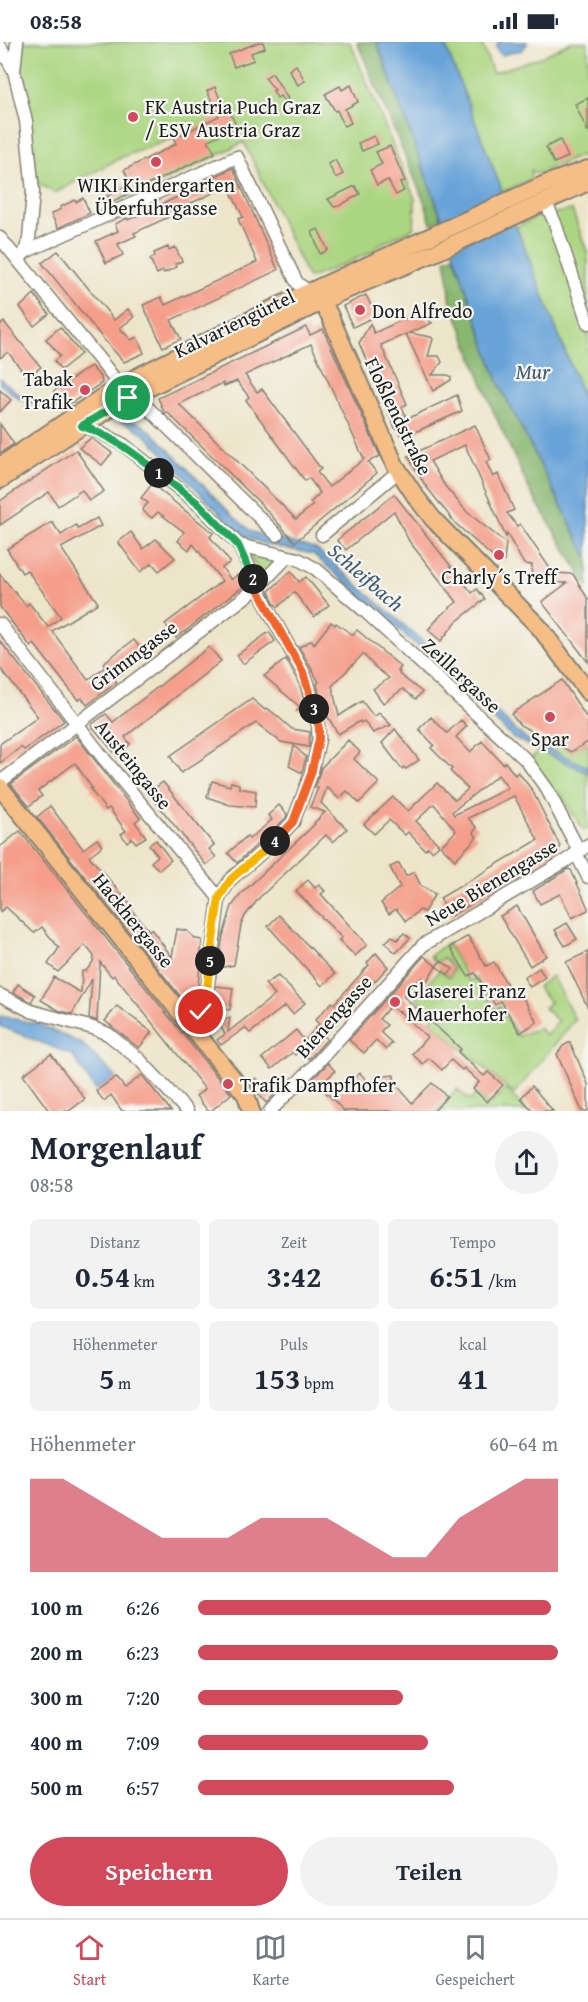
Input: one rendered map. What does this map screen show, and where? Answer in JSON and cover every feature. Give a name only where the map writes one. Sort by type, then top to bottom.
[{"type":"main road","points":[[541,196],[571,167],[588,159]]},
{"type":"main road","points":[[541,196],[588,169]]},
{"type":"main road","points":[[541,196],[588,182]]},
{"type":"main road","points":[[541,196],[568,197],[588,192]]},
{"type":"main road","name":"Kalvariengürtel","points":[[0,466],[124,392],[272,309],[316,298],[541,196]]},
{"type":"main road","name":"Floßlendstraße","points":[[316,298],[328,315],[399,471],[416,497],[434,519],[540,628],[588,692]]},
{"type":"main road","name":"Kalvariengürtel","points":[[0,480],[82,426],[124,392]]},
{"type":"main road","name":"Hackhergasse","points":[[0,787],[246,1095],[251,1111]]},
{"type":"street","points":[[14,71],[17,42]]},
{"type":"street","points":[[0,46],[14,71],[26,121],[33,192],[29,239],[22,256]]},
{"type":"street","name":"Floßlendstraße","points":[[22,256],[237,158],[295,279],[316,298]]},
{"type":"street","points":[[541,196],[555,223],[588,323]]},
{"type":"street","points":[[0,238],[22,256],[124,392],[142,402],[277,535]]},
{"type":"street","points":[[82,426],[124,445],[200,505],[238,545],[257,588],[308,683],[318,725],[319,739],[311,774],[293,822],[231,879],[219,898],[206,1000],[201,1012],[189,1023]]},
{"type":"street","points":[[322,535],[399,471]]},
{"type":"street","name":"Zeillergasse","points":[[238,545],[298,559],[316,569],[358,604],[526,760],[547,789],[581,850],[588,877]]},
{"type":"street","name":"Grimmgasse","points":[[0,782],[257,588],[287,557]]},
{"type":"street","name":"Austeingasse","points":[[0,624],[105,760],[219,898]]},
{"type":"street","name":"Neue Bienengasse","points":[[423,945],[581,850]]},
{"type":"street","name":"Bienengasse","points":[[270,1111],[317,1063],[423,945]]},
{"type":"street","points":[[0,995],[31,1011],[108,1034],[140,1060],[187,1111]]},
{"type":"green space","points":[[21,42],[350,42],[415,199],[414,228],[376,246],[374,251],[308,278],[244,142],[111,207],[105,194],[186,156],[174,138],[122,157],[55,193],[36,182],[19,60]]},
{"type":"green space","points":[[357,42],[377,42],[442,219],[431,224],[426,206]]},
{"type":"green space","points":[[444,42],[481,42],[493,73],[541,57],[571,42],[588,42],[588,153],[536,174],[531,170],[531,179],[502,192]]},
{"type":"green space","points":[[572,210],[588,254],[588,410],[516,227],[539,216]]},
{"type":"green space","points":[[454,255],[499,384],[588,558],[588,587],[530,491],[494,413],[450,298],[445,260]]},
{"type":"green space","points":[[252,553],[279,561],[262,576],[250,557]]},
{"type":"green space","points":[[552,742],[571,752],[588,742],[588,828],[584,831],[559,792],[554,795],[531,758]]},
{"type":"green space","points":[[447,943],[469,981],[476,978],[495,1009],[500,1006],[518,1036],[539,1028],[546,1036],[558,1021],[544,1008],[550,1002],[537,987],[552,976],[575,1020],[514,1094],[430,1021],[435,1016],[416,998],[440,969],[449,977],[454,969],[443,958],[436,963],[430,956]]},
{"type":"green space","points":[[457,1089],[470,1100],[476,1094],[489,1105],[506,1089],[527,1111],[437,1111]]},
{"type":"water","name":"Mur","points":[[377,42],[444,42],[588,410],[588,558],[499,384]]},
{"type":"water","points":[[498,42],[527,42],[527,44],[522,50],[502,55],[496,49]]},
{"type":"water","points":[[0,378],[20,395],[59,408],[57,412],[18,398],[0,384]]},
{"type":"water","points":[[121,416],[141,424],[154,434],[232,515],[252,532],[316,549],[452,667],[517,732],[529,740],[588,767],[588,773],[513,738],[422,650],[313,554],[264,544],[247,537],[217,510],[148,437],[119,420]]},
{"type":"water","points":[[0,1016],[39,1024],[82,1044],[116,1077],[96,1091],[72,1055],[0,1026]]},
{"type":"building","points":[[263,42],[265,48],[251,53],[254,60],[234,67],[229,54]]},
{"type":"building","points":[[296,65],[305,81],[298,85],[289,70]]},
{"type":"building","points":[[272,73],[288,99],[284,101],[280,96],[277,98],[273,91],[275,90],[265,78]]},
{"type":"building","points":[[351,85],[358,102],[345,109],[351,123],[344,126],[337,110],[335,111],[325,94],[340,86],[342,90]]},
{"type":"building","points":[[215,87],[226,113],[229,111],[237,127],[208,140],[215,153],[111,202],[107,196],[131,184],[124,170],[176,144],[174,138],[219,116],[207,91]]},
{"type":"building","points":[[588,98],[588,132],[575,104]]},
{"type":"building","points":[[374,136],[378,144],[362,151],[358,143]]},
{"type":"building","points":[[560,140],[568,157],[554,163],[546,147]]},
{"type":"building","points":[[390,146],[405,181],[400,183],[404,191],[396,195],[388,180],[377,185],[370,170],[382,164],[376,152]]},
{"type":"building","points":[[335,160],[343,174],[336,178],[328,164]]},
{"type":"building","points":[[233,168],[278,270],[171,320],[181,339],[163,347],[143,305],[161,297],[165,305],[257,262],[238,219],[243,217],[228,186],[134,233],[136,236],[118,244],[123,255],[106,263],[96,241],[118,231],[115,224],[184,194],[183,191]]},
{"type":"building","points":[[355,186],[360,194],[339,206],[334,207],[328,199]]},
{"type":"building","points":[[83,198],[90,213],[58,228],[51,214],[61,209],[60,207]]},
{"type":"building","points":[[318,229],[328,250],[320,254],[312,232]]},
{"type":"building","points":[[168,247],[169,250],[175,247],[182,261],[175,264],[177,267],[157,274],[150,259],[155,256],[154,253]]},
{"type":"building","points":[[58,251],[114,320],[128,309],[134,317],[120,328],[131,340],[137,337],[144,353],[124,362],[105,341],[42,263]]},
{"type":"building","points":[[34,294],[49,314],[34,326],[20,307]]},
{"type":"building","points":[[366,295],[376,316],[353,327],[343,306]]},
{"type":"building","points":[[413,315],[424,316],[432,323],[409,333],[433,339],[428,356],[439,356],[442,362],[432,375],[448,375],[451,380],[433,391],[406,334],[381,345],[407,404],[402,407],[407,419],[457,395],[462,411],[402,436],[398,428],[395,428],[359,343],[370,324],[374,333]]},
{"type":"building","points":[[4,322],[41,367],[27,377],[8,352],[0,358],[0,325]]},
{"type":"building","points":[[60,327],[81,354],[61,370],[54,361],[60,356],[46,339]]},
{"type":"building","points":[[306,327],[310,335],[323,329],[380,456],[368,462],[377,473],[295,542],[262,505],[167,412],[165,414],[158,398]],"holes":[[[311,344],[364,459],[329,487],[317,472],[321,469],[262,389],[257,392],[245,375]],[[237,381],[249,397],[246,400],[305,481],[309,478],[320,493],[310,503],[313,505],[296,519],[179,404],[223,383],[224,386]]]},
{"type":"building","points":[[91,366],[101,378],[102,383],[65,407],[54,391]]},
{"type":"building","points":[[0,390],[11,400],[0,412]]},
{"type":"building","points":[[0,424],[14,444],[0,453]]},
{"type":"building","points":[[475,425],[491,460],[486,462],[493,477],[498,474],[514,510],[507,513],[517,526],[520,524],[553,573],[573,574],[588,599],[588,662],[542,602],[567,583],[531,582],[532,565],[524,564],[507,534],[506,537],[465,445],[430,461],[445,486],[467,512],[506,543],[504,561],[495,559],[456,524],[425,485],[408,456]]},
{"type":"building","points":[[91,438],[112,453],[102,465],[79,448]]},
{"type":"building","points":[[76,450],[104,491],[89,501],[82,490],[58,506],[49,492],[0,525],[0,501]]},
{"type":"building","points":[[152,484],[213,533],[210,537],[230,562],[222,568],[231,580],[237,575],[245,585],[176,638],[165,624],[222,581],[193,544],[189,550],[178,541],[184,532],[158,512],[152,518],[142,510],[148,503],[141,498]]},
{"type":"building","points":[[394,494],[472,593],[477,589],[485,599],[456,622],[441,641],[428,630],[457,602],[409,541],[394,511],[346,550],[337,540]]},
{"type":"building","points":[[97,518],[101,526],[61,548],[98,603],[52,631],[88,680],[105,667],[103,663],[134,640],[146,655],[114,679],[117,682],[87,705],[82,698],[78,700],[34,644],[31,647],[0,607],[0,574],[26,606],[29,603],[48,627],[61,617],[27,570],[22,573],[7,549],[52,522],[61,535],[76,525],[78,529]]},
{"type":"building","points":[[131,532],[143,549],[156,539],[175,558],[159,571],[152,563],[140,572],[118,542]]},
{"type":"building","points":[[291,571],[299,582],[306,577],[329,605],[314,617],[294,592],[278,607],[274,603],[269,591]]},
{"type":"building","points":[[331,622],[353,635],[357,630],[401,667],[399,674],[422,692],[416,699],[403,689],[383,703],[373,689],[389,678],[363,654],[332,686],[339,716],[362,701],[374,717],[379,713],[391,725],[373,733],[364,721],[361,723],[360,721],[338,734],[323,712],[317,684],[319,682],[299,647],[312,640],[314,644]]},
{"type":"building","points":[[269,632],[275,641],[243,664],[237,655]]},
{"type":"building","points":[[0,641],[64,721],[24,750],[21,747],[0,763],[0,744],[38,717],[0,668]]},
{"type":"building","points":[[209,647],[221,661],[125,737],[130,744],[117,756],[91,725],[106,714],[113,722]]},
{"type":"building","points":[[286,659],[300,686],[306,708],[297,711],[300,707],[264,676]]},
{"type":"building","name":"Spar","points":[[562,680],[588,720],[588,742],[571,752],[520,725],[511,714]]},
{"type":"building","points":[[252,699],[292,729],[310,732],[309,747],[281,742],[256,723],[181,773],[170,756]]},
{"type":"building","points":[[431,717],[447,733],[461,720],[467,726],[456,737],[470,752],[482,741],[503,764],[505,762],[515,775],[518,772],[532,790],[560,846],[559,851],[451,916],[440,898],[538,840],[514,796],[468,818],[477,828],[473,832],[477,837],[455,860],[441,846],[456,831],[434,804],[416,821],[439,845],[432,851],[428,847],[425,850],[408,832],[405,835],[389,820],[374,834],[364,824],[393,797],[408,811],[437,783],[455,800],[468,789],[431,748],[434,745],[419,729]],"holes":[[[498,775],[508,788],[454,815],[452,812]]]},
{"type":"building","points":[[395,729],[419,760],[406,769],[404,767],[402,769],[382,743]]},
{"type":"building","points":[[76,736],[140,818],[135,822],[146,837],[136,843],[132,838],[127,842],[121,834],[126,831],[109,808],[106,810],[90,789],[92,788],[75,763],[38,791],[42,796],[29,806],[11,784]]},
{"type":"building","points":[[348,740],[360,752],[354,759],[379,783],[359,803],[347,791],[339,799],[327,787],[321,803],[347,829],[333,842],[326,835],[260,897],[241,925],[234,965],[218,968],[223,936],[232,906],[241,894],[325,812],[310,807],[318,788],[315,787],[321,768]]},
{"type":"building","points":[[294,746],[306,757],[302,773],[289,766]]},
{"type":"building","points":[[212,781],[230,786],[231,782],[239,784],[239,788],[256,791],[255,807],[230,805],[207,797]]},
{"type":"building","points":[[163,782],[214,845],[209,849],[216,857],[206,865],[151,796],[153,794],[151,791]]},
{"type":"building","points":[[279,805],[287,814],[286,818],[237,863],[228,853],[247,836],[249,839],[272,820],[268,815]]},
{"type":"building","points":[[50,806],[83,849],[97,839],[102,846],[89,856],[172,957],[177,929],[187,931],[196,939],[202,940],[197,998],[184,1001],[37,817]]},
{"type":"building","points":[[20,831],[231,1094],[211,1111],[208,1111],[196,1096],[205,1089],[114,975],[112,977],[100,962],[97,1021],[89,1018],[92,979],[72,1014],[58,1010],[41,1000],[54,977],[81,993],[82,971],[86,971],[93,962],[94,956],[85,945],[58,972],[48,964],[59,948],[42,927],[34,933],[6,907],[0,912],[0,847]]},
{"type":"building","points":[[156,840],[171,860],[159,870],[151,862],[158,856],[149,845]]},
{"type":"building","points":[[399,863],[406,876],[414,872],[421,886],[435,894],[424,912],[420,910],[406,921],[396,909],[389,914],[381,903],[400,887],[390,867]]},
{"type":"building","points":[[568,869],[571,870],[588,908],[572,918],[560,894],[540,904],[533,891]]},
{"type":"building","points":[[308,880],[315,888],[319,885],[325,891],[321,894],[367,945],[355,956],[339,940],[342,938],[296,891]]},
{"type":"building","points":[[517,906],[546,956],[530,966],[500,916]]},
{"type":"building","points":[[279,915],[335,974],[322,986],[268,926]]},
{"type":"building","points":[[567,923],[577,939],[565,946],[555,930]]},
{"type":"building","points":[[404,933],[410,938],[396,953],[385,943],[392,936],[397,940]]},
{"type":"building","points":[[468,936],[486,966],[494,962],[513,995],[519,991],[537,1022],[520,1033],[501,1001],[495,1005],[475,973],[468,976],[450,947]]},
{"type":"building","points":[[588,952],[588,1008],[566,962]]},
{"type":"building","points":[[376,953],[388,967],[324,1036],[327,1039],[309,1059],[301,1050],[295,1055],[293,1052],[272,1069],[262,1058],[296,1030],[305,1041],[319,1024],[315,1020],[332,1002],[334,1004],[369,965],[367,963]]},
{"type":"building","points":[[424,956],[436,966],[427,981],[422,977],[403,996],[461,1049],[458,1052],[484,1076],[488,1072],[503,1085],[487,1102],[473,1089],[479,1082],[464,1068],[462,1070],[451,1060],[442,1070],[429,1058],[423,1064],[412,1054],[427,1037],[399,1011],[390,1006],[379,1019],[387,1025],[380,1032],[392,1043],[386,1050],[376,1040],[364,1053],[349,1040]]},
{"type":"building","points":[[441,961],[453,969],[448,975],[436,966]]},
{"type":"building","points":[[539,968],[545,977],[530,987],[524,978]]},
{"type":"building","points":[[278,976],[305,1003],[293,1014],[285,1006],[250,1033],[245,1028],[221,1045],[217,1040],[225,1034],[219,1024],[230,1017],[228,1032],[275,995],[265,984]]},
{"type":"building","points":[[18,984],[35,995],[31,1002],[13,992]]},
{"type":"building","points":[[216,986],[233,988],[230,1010],[212,1008]]},
{"type":"building","points":[[117,1006],[152,1032],[139,1048],[105,1021]]},
{"type":"building","points":[[570,1042],[588,1084],[588,1111],[582,1111],[557,1054],[563,1046]]},
{"type":"building","points":[[51,1054],[85,1099],[69,1111],[49,1111],[23,1075]]},
{"type":"building","points":[[328,1063],[335,1071],[327,1079],[339,1091],[360,1073],[372,1087],[376,1077],[394,1075],[394,1082],[412,1103],[432,1083],[447,1096],[434,1111],[344,1111],[313,1079]]},
{"type":"building","points":[[142,1075],[171,1111],[122,1111],[111,1095],[104,1101],[96,1091],[116,1077],[125,1088]]},
{"type":"building","points":[[256,1078],[263,1087],[266,1084],[275,1094],[266,1103],[250,1083]]},
{"type":"building","points":[[532,1086],[553,1111],[533,1111],[521,1098]]},
{"type":"place","name":"FK Austria Puch Graz / ESV Austria Graz","points":[[133,117]]},
{"type":"place","name":"WIKI Kindergarten Überfuhrgasse","points":[[156,162]]},
{"type":"place","name":"Don Alfredo","points":[[360,310]]},
{"type":"place","name":"Tabak Trafik","points":[[85,390]]},
{"type":"place","name":"Charly´s Treff","points":[[499,555]]},
{"type":"place","name":"Spar","points":[[550,717]]},
{"type":"place","name":"Glaserei Franz Mauerhofer","points":[[395,1002]]},
{"type":"place","name":"Trafik Dampfhofer","points":[[228,1084]]},
{"type":"route","points":[[128,398],[82,426],[102,433],[124,445],[200,505],[238,545],[257,588],[308,683],[319,728],[319,739],[311,774],[293,822],[231,879],[219,898],[206,1000],[201,1012]]},
{"type":"water label","name":"Schleifbach","points":[[366,577]]}]
